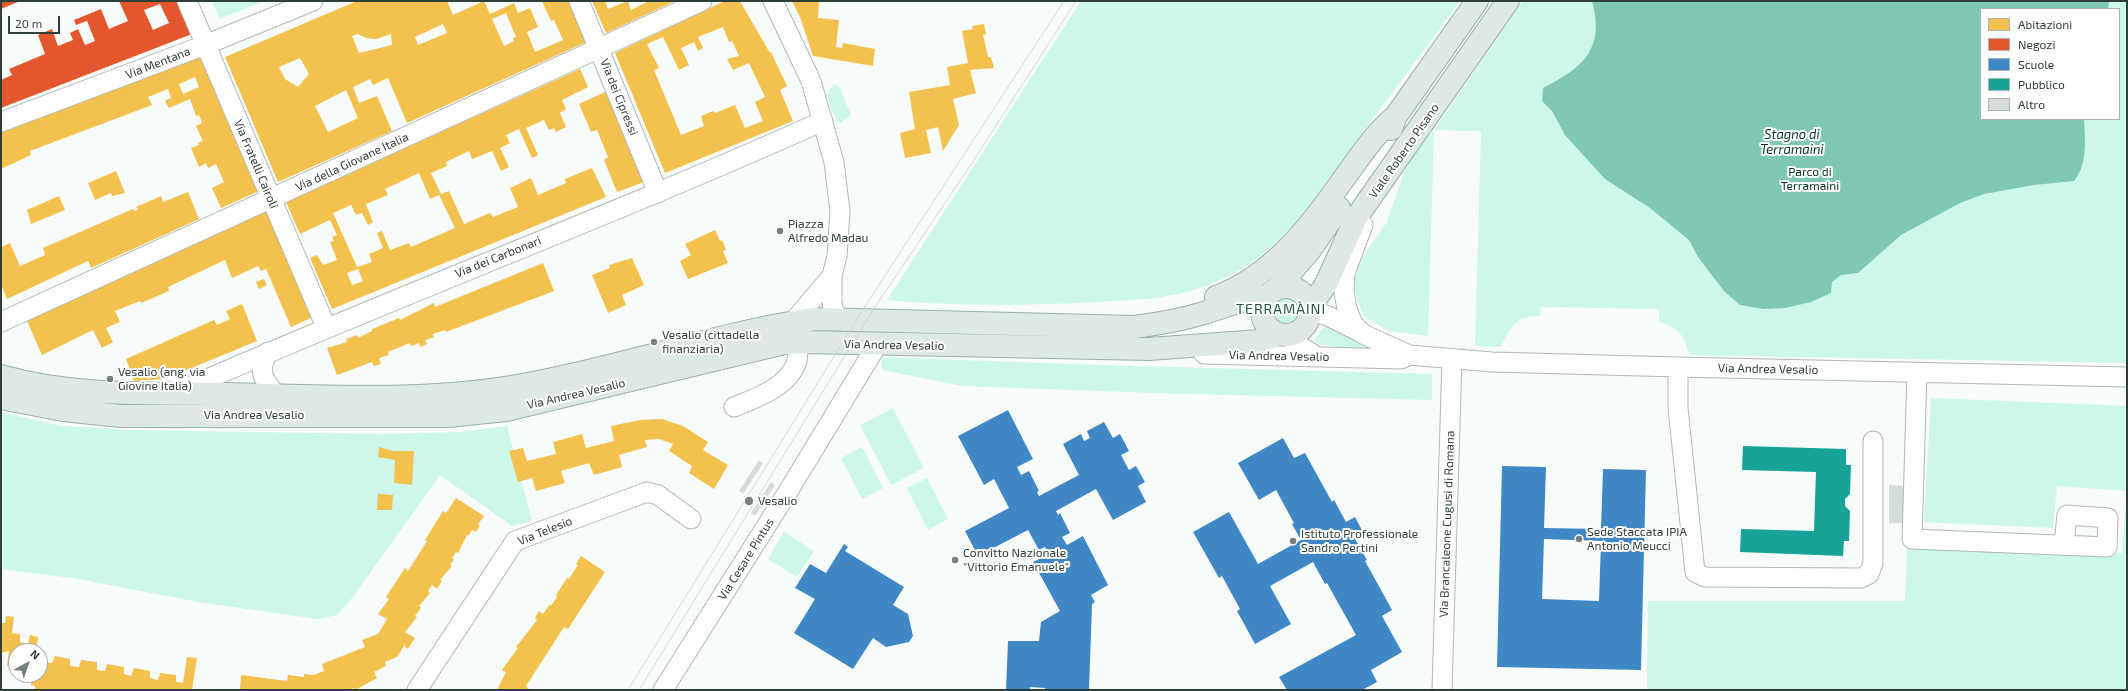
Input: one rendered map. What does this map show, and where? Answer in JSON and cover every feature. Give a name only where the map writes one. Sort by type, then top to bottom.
[{"type":"main road","name":"Viale Roberto Pisano","points":[[1272,292],[1314,244],[1388,136],[1396,116],[1477,1]]},
{"type":"main road","name":"Viale Roberto Pisano","points":[[1310,309],[1325,286],[1356,218],[1508,1]]},
{"type":"main road","name":"Viale Roberto Pisano","points":[[1284,252],[1330,199],[1378,131],[1396,116]]},
{"type":"main road","name":"Via Andrea Vesalio","points":[[1086,324],[1169,311],[1201,303],[1226,294],[1260,273],[1284,252]]},
{"type":"main road","points":[[1294,287],[1307,298],[1310,309],[1305,326],[1298,332],[1283,335],[1266,326],[1263,319],[1262,304],[1272,292],[1294,287]]},
{"type":"main road","name":"Via Andrea Vesalio","points":[[1,398],[63,410],[121,416],[448,416],[506,410],[754,349],[796,332],[815,319],[1086,324],[1134,327],[1167,323],[1204,313],[1250,297],[1272,292]]},
{"type":"main road","name":"Via Andrea Vesalio","points":[[1,376],[44,387],[65,390],[118,393],[378,397],[454,394],[529,384],[670,351],[770,325],[796,332],[877,345],[1149,349],[1260,341],[1283,335]]},
{"type":"street","name":"Via Fratelli Cairoli","points":[[187,1],[326,327]]},
{"type":"street","name":"Via Mentana","points":[[1,122],[205,45],[313,1]]},
{"type":"street","name":"Via dei Cipressi","points":[[579,1],[658,193]]},
{"type":"street","name":"Via della Giovane Italia","points":[[1,322],[271,200],[702,1]]},
{"type":"street","points":[[773,1],[811,81],[834,162],[840,210],[837,256],[832,276],[833,310],[839,320]]},
{"type":"street","name":"Via dei Carbonari","points":[[174,393],[326,327],[658,193],[823,121]]},
{"type":"street","name":"Via Andrea Vesalio","points":[[1363,334],[1353,324],[1347,310],[1344,292],[1345,273],[1368,213],[1372,197]]},
{"type":"street","points":[[734,407],[767,393],[788,378],[796,362],[796,332],[832,276]]},
{"type":"street","name":"Via Andrea Vesalio","points":[[1310,309],[1326,315],[1409,355],[1492,362],[2127,377]]},
{"type":"street","points":[[1283,335],[1316,356]]},
{"type":"street","name":"Via Cesare Pintus","points":[[663,690],[790,490],[877,345]]},
{"type":"street","name":"Via Andrea Vesalio","points":[[1149,349],[1161,354],[1316,356],[1401,359],[1409,355]]},
{"type":"street","points":[[268,352],[261,365],[263,378],[276,395]]},
{"type":"street","name":"Via Brancaleone Cugusi di Romana","points":[[1442,690],[1452,358]]},
{"type":"street","points":[[1678,367],[1678,408],[1695,572],[1705,577],[1861,578],[1869,574],[1873,562],[1873,441]]},
{"type":"street","points":[[1917,373],[1912,539],[2064,545]]},
{"type":"street","name":"Via Telesio","points":[[417,690],[515,541],[647,492],[658,495],[692,519]]},
{"type":"green space","points":[[212,1],[264,1],[220,19]]},
{"type":"green space","points":[[1081,1],[1460,1],[1302,215],[1269,249],[1257,259],[1230,275],[1216,282],[1187,292],[1136,300],[1017,305],[887,300]]},
{"type":"green space","name":"Parco di Terramaini","points":[[1523,1],[2127,1],[2127,363],[1690,355],[1680,333],[1672,327],[1659,322],[1659,309],[1541,307],[1540,316],[1532,316],[1520,320],[1511,328],[1501,347],[1475,346],[1481,131],[1434,130]]},
{"type":"green space","points":[[834,84],[840,88],[851,115],[839,124],[828,98],[828,93]]},
{"type":"green space","points":[[1434,130],[1428,336],[1389,331],[1363,316],[1353,286],[1360,261],[1387,222],[1408,161]]},
{"type":"green space","points":[[1286,287],[1295,289],[1303,294],[1308,302],[1310,311],[1308,320],[1303,328],[1295,333],[1286,335],[1277,333],[1269,328],[1264,320],[1262,311],[1264,302],[1269,294],[1277,289]]},
{"type":"green space","points":[[1326,324],[1387,356],[1319,344],[1314,340]]},
{"type":"green space","points":[[881,357],[1097,365],[1432,374],[1432,400],[1153,393],[963,386],[882,370]]},
{"type":"green space","points":[[1931,398],[2127,406],[2127,491],[2057,486],[2053,528],[1924,522]]},
{"type":"green space","points":[[893,408],[924,468],[891,485],[860,425]]},
{"type":"green space","points":[[1,412],[62,426],[129,430],[384,434],[460,432],[507,426],[532,521],[512,526],[440,475],[352,598],[337,615],[319,619],[204,603],[73,578],[1,569]]},
{"type":"green space","points":[[862,447],[883,488],[862,499],[841,458]]},
{"type":"green space","points":[[927,478],[948,519],[928,530],[907,488]]},
{"type":"green space","points":[[2127,492],[2127,690],[1647,690],[1648,601],[1905,601],[1907,549],[2122,553]]},
{"type":"green space","points":[[784,532],[814,551],[797,577],[768,559]]},
{"type":"water","name":"Stagno di Terramaini","points":[[1592,1],[2109,1],[2108,8],[1980,8],[1980,120],[2084,120],[2084,159],[2082,167],[2074,181],[2034,185],[1984,194],[1960,203],[1901,235],[1858,273],[1841,275],[1832,282],[1831,293],[1811,302],[1785,308],[1763,309],[1740,305],[1724,291],[1698,257],[1689,240],[1650,208],[1605,179],[1565,135],[1552,111],[1542,101],[1543,88],[1570,72],[1588,55],[1596,32]]},
{"type":"building: Abitazioni","points":[[357,1],[447,1],[453,15],[484,1],[490,14],[514,3],[518,13],[530,8],[538,27],[527,32],[535,52],[563,40],[554,20],[551,21],[542,1],[569,1],[586,42],[407,123],[388,78],[373,85],[370,79],[353,87],[359,103],[377,96],[392,131],[278,182],[225,57]],"holes":[[[506,13],[516,37],[513,38],[514,41],[504,46],[492,19]],[[443,24],[447,33],[418,45],[415,37]],[[358,34],[366,38],[376,39],[391,34],[392,45],[359,53],[352,36]],[[300,58],[309,74],[298,87],[285,79],[279,67]],[[346,90],[358,118],[328,132],[315,106]]]},
{"type":"building: Abitazioni","points":[[592,1],[605,1],[608,9],[628,1],[631,10],[649,1],[675,1],[606,33]]},
{"type":"building: Abitazioni","points":[[725,1],[740,1],[770,53],[771,52],[787,86],[780,90],[793,121],[665,173],[615,53]],"holes":[[[723,27],[729,42],[732,41],[739,56],[727,59],[733,70],[749,63],[765,97],[755,102],[763,121],[745,128],[735,105],[715,113],[713,111],[701,116],[704,126],[681,135],[654,70],[659,68],[647,44],[663,37],[679,70],[689,65],[681,48],[694,42],[698,51],[703,48],[698,37]]]},
{"type":"building: Abitazioni","points":[[792,1],[819,1],[818,18],[839,20],[836,47],[842,48],[843,43],[875,49],[873,66],[813,56],[800,17]]},
{"type":"building: Abitazioni","points":[[984,24],[986,34],[983,35],[988,57],[991,57],[994,68],[970,70],[976,93],[953,99],[959,125],[943,151],[938,127],[926,130],[931,153],[905,158],[900,133],[915,129],[909,92],[950,85],[947,67],[968,63],[962,31],[973,29],[972,26]]},
{"type":"building: Abitazioni","points":[[200,53],[259,191],[221,208],[212,188],[224,182],[216,164],[208,168],[206,163],[199,167],[191,148],[199,145],[198,143],[203,141],[196,126],[202,123],[199,115],[196,116],[190,99],[169,108],[165,101],[171,98],[168,89],[148,97],[152,105],[30,151],[31,155],[1,169],[1,132]],"holes":[[[195,77],[199,87],[183,94],[179,84]]]},
{"type":"building: Abitazioni","points":[[580,69],[588,87],[562,100],[566,109],[560,113],[566,127],[556,132],[554,128],[549,130],[544,120],[526,128],[538,155],[532,158],[519,129],[506,135],[510,143],[500,148],[509,167],[501,171],[492,151],[472,159],[469,151],[446,162],[447,166],[431,173],[441,194],[449,191],[464,224],[490,213],[493,217],[518,207],[510,188],[531,178],[538,195],[566,183],[565,179],[592,168],[606,197],[332,309],[310,258],[317,255],[323,265],[337,260],[330,242],[334,241],[332,237],[337,235],[330,220],[300,234],[286,202]],"holes":[[[419,173],[430,199],[439,195],[455,228],[411,247],[409,243],[390,250],[382,231],[377,233],[383,248],[369,254],[372,262],[357,267],[333,213],[351,205],[356,215],[362,213],[368,225],[373,222],[366,204],[388,195],[385,189]],[[358,269],[363,281],[352,285],[347,273]]]},
{"type":"building: Abitazioni","points":[[607,91],[644,182],[617,192],[604,160],[608,157],[597,130],[591,132],[579,104]]},
{"type":"building: Abitazioni","points":[[116,171],[125,193],[112,196],[111,193],[95,200],[88,183]]},
{"type":"building: Abitazioni","points":[[188,192],[199,219],[91,268],[88,261],[7,299],[1,284],[1,247],[10,243],[20,266],[45,255],[43,248],[133,209],[135,211],[138,209],[136,207],[161,196],[163,202]]},
{"type":"building: Abitazioni","points":[[59,196],[65,210],[31,224],[27,210]]},
{"type":"building: Abitazioni","points":[[268,210],[313,317],[291,327],[266,269],[261,271],[258,266],[232,278],[225,260],[168,287],[169,291],[141,303],[140,301],[115,311],[120,322],[106,328],[113,342],[102,348],[93,330],[42,355],[27,321]]},
{"type":"building: Abitazioni","points":[[715,230],[720,241],[722,240],[726,250],[723,251],[728,263],[688,279],[680,261],[691,255],[685,244]]},
{"type":"building: Abitazioni","points":[[632,258],[644,285],[622,295],[626,305],[608,313],[592,275],[610,268],[609,265]]},
{"type":"building: Abitazioni","points":[[543,263],[554,291],[446,332],[445,330],[433,334],[434,337],[425,340],[427,344],[420,347],[419,343],[411,346],[410,343],[388,352],[389,355],[379,358],[381,364],[374,366],[372,362],[337,375],[327,348],[347,342],[346,339],[357,335],[358,338],[372,331],[372,329],[399,318],[400,320],[434,303],[435,307]]},
{"type":"building: Abitazioni","points":[[264,279],[267,285],[259,289],[256,282]]},
{"type":"building: Abitazioni","points":[[242,304],[257,341],[165,379],[134,381],[126,359],[214,320],[217,325],[230,319],[226,311]]},
{"type":"building: Abitazioni","points":[[662,419],[683,426],[708,442],[703,450],[728,465],[714,489],[689,473],[692,466],[669,451],[673,444],[659,439],[645,440],[647,447],[619,455],[622,467],[594,475],[589,463],[561,471],[565,483],[536,491],[532,478],[518,482],[509,451],[523,448],[527,461],[556,454],[553,442],[582,434],[586,448],[614,441],[611,426],[640,420]]},
{"type":"building: Abitazioni","points":[[379,447],[393,451],[414,451],[412,485],[394,483],[395,460],[378,457]]},
{"type":"building: Abitazioni","points":[[378,494],[393,495],[392,510],[377,510]]},
{"type":"building: Abitazioni","points":[[456,498],[484,516],[478,524],[480,525],[476,532],[472,530],[468,536],[467,535],[458,553],[456,552],[452,558],[454,559],[450,565],[452,566],[440,580],[442,581],[437,589],[432,585],[428,591],[430,593],[419,606],[421,608],[415,616],[417,617],[405,632],[415,638],[408,649],[404,646],[397,657],[385,662],[386,666],[374,672],[377,678],[355,690],[354,688],[348,690],[240,690],[241,675],[287,681],[288,675],[304,677],[304,674],[314,675],[324,671],[322,664],[365,647],[362,640],[378,634],[387,619],[378,614],[389,599],[386,597],[405,568],[408,571],[427,541],[425,540],[443,511],[446,513]]},
{"type":"building: Abitazioni","points":[[581,556],[605,572],[568,629],[564,627],[526,686],[530,690],[497,690],[506,672],[502,670],[518,648],[516,647],[537,620],[535,618],[539,611],[543,614],[550,604],[551,606],[567,578],[569,579],[578,565],[576,564]]},
{"type":"building: Abitazioni","points":[[6,616],[14,617],[12,633],[20,634],[20,642],[24,643],[8,643],[8,651],[1,653],[1,623],[5,623]]},
{"type":"building: Abitazioni","points":[[30,635],[38,637],[37,643],[28,643]]},
{"type":"building: Abitazioni","points":[[55,656],[70,659],[70,666],[79,667],[81,660],[97,662],[97,670],[105,671],[107,664],[124,667],[124,674],[131,676],[134,668],[150,671],[150,678],[158,680],[160,673],[176,675],[176,682],[183,683],[187,657],[197,658],[192,690],[35,690],[35,686],[31,685],[31,683],[48,683],[48,662],[52,663]]},
{"type":"building: Negozi","points":[[1,1],[20,1],[1,9]]},
{"type":"building: Negozi","points":[[119,1],[178,1],[192,34],[1,108],[1,80],[12,75],[9,69],[45,54],[38,35],[52,29],[58,46],[73,40],[70,33],[78,29],[85,45],[95,41],[87,21],[76,25],[74,20],[101,9],[109,29],[128,21]],"holes":[[[160,4],[169,23],[153,30],[144,10]]]},
{"type":"building: Scuole","points":[[1008,410],[1033,459],[1017,467],[1021,475],[1029,471],[1039,491],[1037,492],[1039,496],[1079,475],[1063,444],[1081,434],[1084,441],[1090,438],[1087,431],[1104,422],[1113,438],[1120,434],[1129,451],[1121,455],[1129,470],[1136,466],[1145,482],[1138,486],[1146,502],[1113,520],[1096,489],[1056,511],[1058,515],[1060,513],[1070,533],[1062,537],[1067,545],[1083,536],[1108,585],[1091,595],[1095,602],[1092,604],[1089,690],[1045,690],[1045,688],[1030,687],[1030,690],[1006,690],[1008,641],[1039,641],[1041,622],[1060,611],[1033,562],[1049,554],[1045,547],[1039,550],[1028,530],[978,556],[965,531],[1009,508],[994,479],[984,485],[958,436]]},
{"type":"building: Scuole","points":[[1283,438],[1294,458],[1305,453],[1332,502],[1334,500],[1346,522],[1355,517],[1364,534],[1355,539],[1367,560],[1365,561],[1392,610],[1382,616],[1402,652],[1371,670],[1377,682],[1362,690],[1287,690],[1279,677],[1356,635],[1327,583],[1325,584],[1313,562],[1270,586],[1291,624],[1255,644],[1237,611],[1240,609],[1222,576],[1219,578],[1193,532],[1229,512],[1258,564],[1301,540],[1292,524],[1294,523],[1276,490],[1259,500],[1238,463]]},
{"type":"building: Scuole","points":[[1502,466],[1546,467],[1544,528],[1601,529],[1603,469],[1646,470],[1641,670],[1497,667]],"holes":[[[1544,539],[1601,541],[1599,601],[1542,599]]]},
{"type":"building: Scuole","points":[[844,544],[848,547],[845,551],[904,587],[893,605],[908,614],[913,636],[909,642],[886,647],[873,638],[853,669],[794,633],[815,599],[795,588],[810,564],[826,573]]},
{"type":"building: Pubblico","points":[[1743,446],[1846,449],[1846,465],[1851,465],[1850,494],[1845,499],[1845,506],[1850,511],[1849,541],[1844,541],[1843,556],[1740,552],[1741,529],[1814,531],[1816,472],[1742,470]]},
{"type":"building: Altro","points":[[759,460],[763,463],[743,494],[739,491]]},
{"type":"building: Altro","points":[[771,482],[775,485],[755,516],[751,513]]},
{"type":"building: Altro","points":[[1889,485],[1908,486],[1908,523],[1889,523]]},
{"type":"tram line","points":[[628,690],[862,311],[1064,1]]},
{"type":"tram line","points":[[639,690],[875,307],[974,160],[1076,1]]},
{"type":"place","name":"Piazza Alfredo Madau","points":[[780,231]]},
{"type":"place","name":"Vesalio (cittadella finanziaria)","points":[[654,342]]},
{"type":"place","name":"Vesalio (ang. via Giovine Italia)","points":[[110,379]]},
{"type":"place","name":"Vesalio","points":[[749,501]]},
{"type":"place","name":"Sede Staccata IPIA Antonio Meucci","points":[[1579,539]]},
{"type":"place","name":"Istituto Professionale Sandro Pertini","points":[[1293,541]]},
{"type":"place","name":"Convitto Nazionale \"Vittorio Emanuele\"","points":[[955,560]]},
{"type":"district","name":"TERRAMÀINI","points":[[1281,309]]}]
